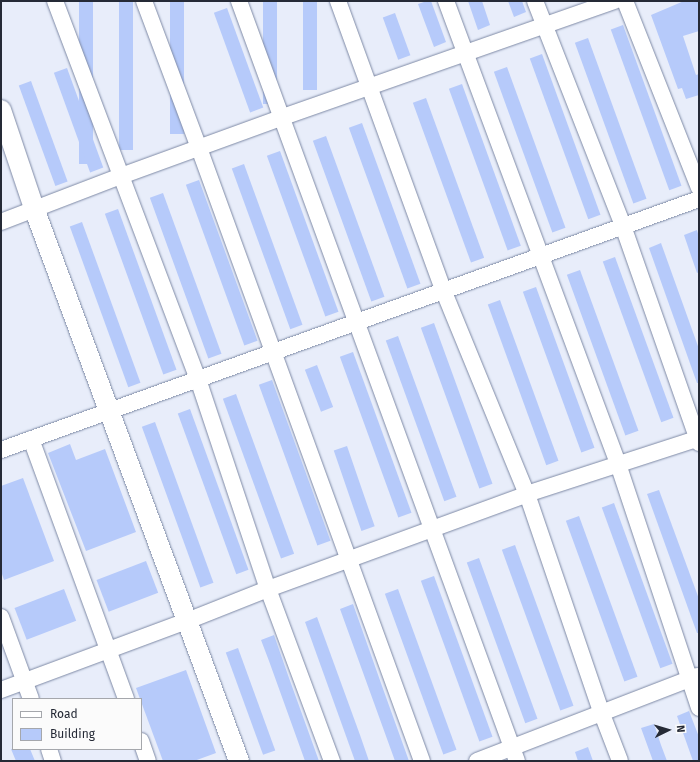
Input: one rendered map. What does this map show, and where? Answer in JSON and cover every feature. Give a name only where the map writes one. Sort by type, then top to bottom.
[{"type":"street","points":[[55,1],[198,379],[268,589],[332,761]]},
{"type":"street","points":[[144,1],[350,560],[422,761]]},
{"type":"street","points":[[239,1],[283,117],[514,755]]},
{"type":"street","points":[[338,1],[444,292],[527,494],[602,714],[620,761]]},
{"type":"street","points":[[446,1],[539,256],[618,464],[694,677],[699,708]]},
{"type":"street","points":[[1,690],[187,621],[268,589],[527,494],[618,464],[698,440],[623,226],[535,1]]},
{"type":"street","points":[[1,222],[121,176],[283,117],[615,1]]},
{"type":"street","points":[[626,1],[699,188]]},
{"type":"street","points":[[1,110],[35,210],[240,761]]},
{"type":"street","points":[[1,450],[444,292],[539,256],[699,199]]},
{"type":"street","points":[[31,439],[126,698]]},
{"type":"street","points":[[1,618],[31,698]]},
{"type":"street","points":[[477,761],[514,755],[602,714],[694,677]]},
{"type":"street","points":[[142,744],[148,761]]},
{"type":"street","points":[[49,750],[53,761]]},
{"type":"building","points":[[79,1],[93,1],[93,164],[79,164]]},
{"type":"building","points":[[119,1],[133,1],[133,150],[119,150]]},
{"type":"building","points":[[170,1],[184,1],[184,134],[170,134]]},
{"type":"building","points":[[263,1],[277,1],[277,104],[263,104]]},
{"type":"building","points":[[303,1],[317,1],[317,90],[303,90]]},
{"type":"building","points":[[431,1],[446,42],[434,47],[418,4]]},
{"type":"building","points":[[468,1],[482,1],[490,25],[478,30]]},
{"type":"building","points":[[508,1],[522,1],[526,12],[514,17]]},
{"type":"building","points":[[684,1],[699,1],[699,31],[683,36],[696,75],[699,74],[699,95],[686,99],[682,88],[678,89],[651,15]]},
{"type":"building","points":[[227,8],[263,108],[250,112],[214,13]]},
{"type":"building","points":[[395,13],[410,55],[398,60],[383,17]]},
{"type":"building","points":[[623,25],[681,186],[669,190],[611,29]]},
{"type":"building","points":[[588,38],[646,199],[633,203],[575,43]]},
{"type":"building","points":[[542,54],[600,215],[588,219],[530,58]]},
{"type":"building","points":[[507,67],[565,228],[552,232],[494,72]]},
{"type":"building","points":[[67,68],[103,168],[90,172],[54,73]]},
{"type":"building","points":[[31,81],[68,182],[55,186],[19,85]]},
{"type":"building","points":[[462,84],[521,246],[508,250],[449,89]]},
{"type":"building","points":[[426,98],[484,258],[471,263],[413,103]]},
{"type":"building","points":[[362,123],[420,284],[407,288],[349,128]]},
{"type":"building","points":[[326,136],[384,297],[371,301],[313,141]]},
{"type":"building","points":[[280,151],[338,312],[325,316],[267,156]]},
{"type":"building","points":[[244,164],[302,325],[290,329],[232,168]]},
{"type":"building","points":[[199,180],[257,341],[244,345],[186,185]]},
{"type":"building","points":[[163,193],[221,354],[208,358],[150,198]]},
{"type":"building","points":[[118,209],[176,370],[163,374],[105,214]]},
{"type":"building","points":[[82,222],[140,383],[128,387],[70,226]]},
{"type":"building","points":[[697,230],[699,237],[699,272],[697,273],[684,235]]},
{"type":"building","points":[[661,243],[699,349],[699,383],[697,383],[649,248]]},
{"type":"building","points":[[615,257],[673,418],[661,422],[603,261]]},
{"type":"building","points":[[580,270],[638,431],[625,435],[567,275]]},
{"type":"building","points":[[536,287],[594,448],[581,452],[523,292]]},
{"type":"building","points":[[500,300],[558,461],[546,465],[488,304]]},
{"type":"building","points":[[434,323],[492,484],[479,488],[421,328]]},
{"type":"building","points":[[398,336],[456,497],[444,501],[386,340]]},
{"type":"building","points":[[353,352],[411,513],[398,517],[340,357]]},
{"type":"building","points":[[317,365],[333,407],[321,412],[305,370]]},
{"type":"building","points":[[272,380],[330,541],[317,545],[259,385]]},
{"type":"building","points":[[236,394],[294,554],[281,559],[223,399]]},
{"type":"building","points":[[190,409],[248,570],[236,574],[178,413]]},
{"type":"building","points":[[155,422],[213,583],[200,587],[142,427]]},
{"type":"building","points":[[70,444],[76,460],[105,449],[136,532],[86,551],[48,453]]},
{"type":"building","points":[[347,446],[375,526],[361,531],[334,451]]},
{"type":"building","points":[[23,478],[54,561],[4,580],[1,571],[1,486]]},
{"type":"building","points":[[659,490],[699,599],[699,633],[697,633],[647,494]]},
{"type":"building","points":[[614,503],[672,664],[660,668],[602,507]]},
{"type":"building","points":[[579,516],[637,677],[624,681],[566,521]]},
{"type":"building","points":[[515,545],[573,706],[560,710],[502,550]]},
{"type":"building","points":[[479,558],[537,719],[525,723],[467,562]]},
{"type":"building","points":[[146,561],[158,593],[109,612],[97,580]]},
{"type":"building","points":[[434,576],[492,737],[479,741],[421,581]]},
{"type":"building","points":[[64,589],[76,621],[27,640],[15,608]]},
{"type":"building","points":[[398,589],[456,750],[443,754],[385,594]]},
{"type":"building","points":[[353,604],[409,761],[395,761],[340,609]]},
{"type":"building","points":[[317,617],[369,761],[355,761],[305,622]]},
{"type":"building","points":[[274,635],[319,761],[305,761],[261,640]]},
{"type":"building","points":[[238,648],[275,750],[263,755],[226,652]]},
{"type":"building","points":[[186,670],[216,753],[194,761],[163,761],[142,704],[142,698],[140,698],[136,688]]},
{"type":"building","points":[[689,711],[699,737],[699,761],[693,761],[677,716]]},
{"type":"building","points":[[654,724],[667,761],[653,761],[641,728]]},
{"type":"building","points":[[588,747],[593,761],[578,761],[575,752]]},
{"type":"building","points":[[11,749],[30,750],[35,761],[16,761]]}]
